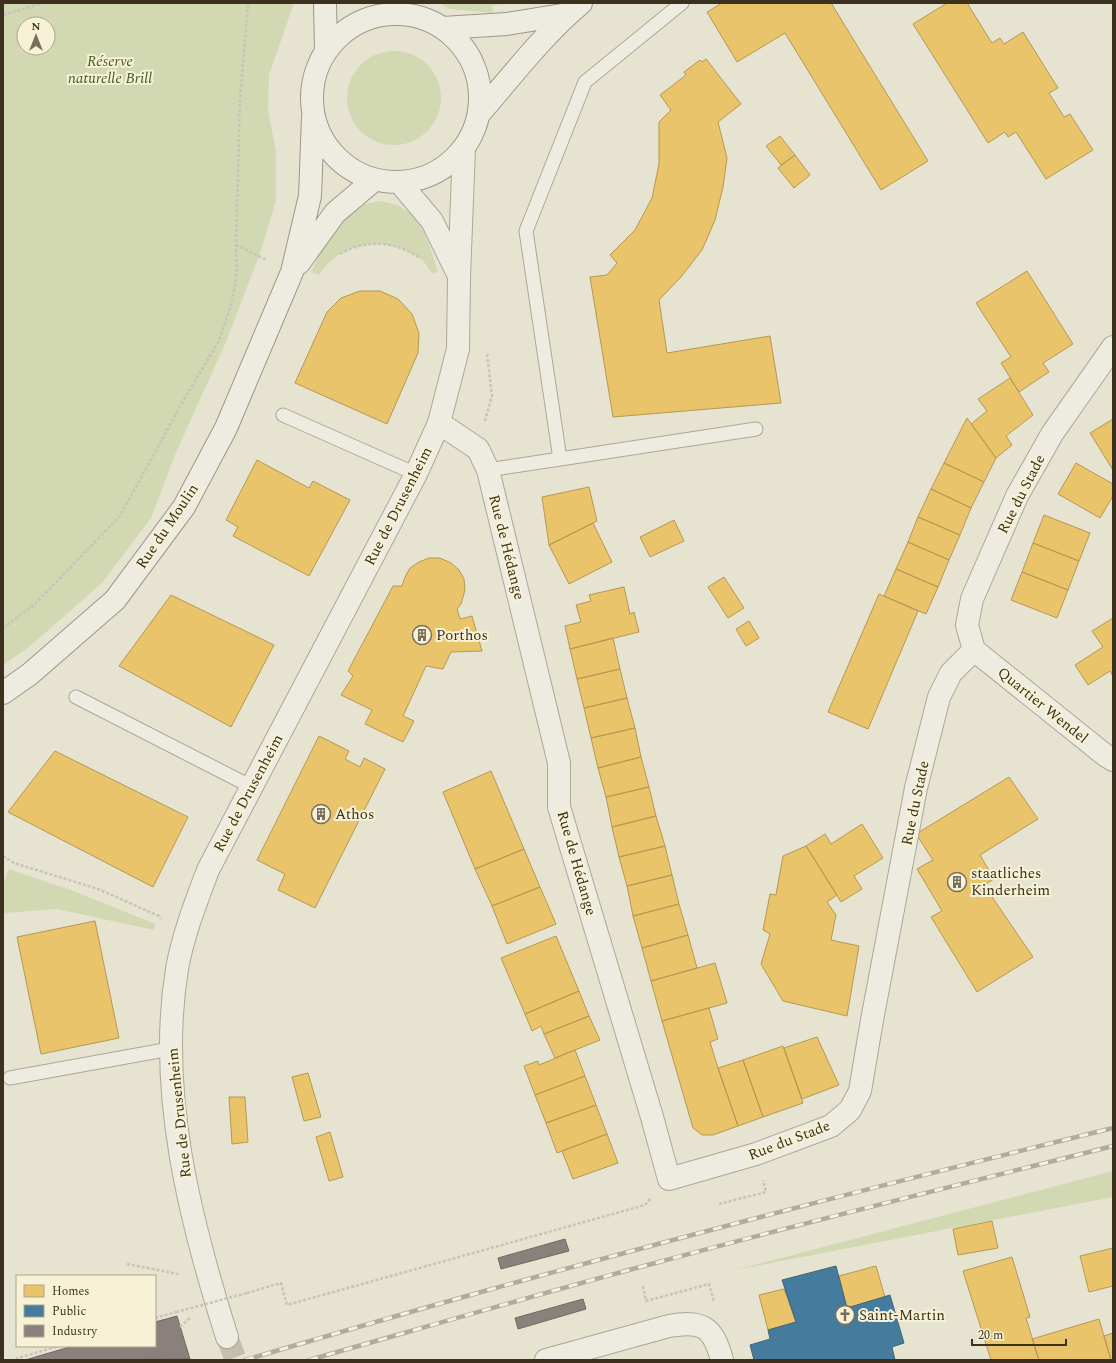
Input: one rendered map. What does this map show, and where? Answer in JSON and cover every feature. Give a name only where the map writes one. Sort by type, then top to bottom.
[{"type":"street","points":[[325,3],[326,49]]},
{"type":"street","points":[[292,272],[310,196],[313,117],[311,93],[315,70],[326,49],[342,32],[361,20],[402,8],[443,28],[461,44],[474,65],[480,89],[479,114],[474,132],[464,148],[447,166],[425,178],[400,183],[374,180],[353,171],[334,157],[321,139],[313,117]]},
{"type":"street","points":[[443,28],[506,24],[574,8]]},
{"type":"street","points":[[479,114],[520,65],[574,8]]},
{"type":"street","name":"Rue de Drusenheim","points":[[227,1337],[209,1281],[194,1224],[175,1108],[170,1049],[172,1008],[178,967],[189,923],[208,870],[416,474],[439,423],[458,349],[464,148]]},
{"type":"street","points":[[292,272],[335,213],[374,180]]},
{"type":"street","points":[[400,183],[432,221],[459,276]]},
{"type":"street","name":"Rue du Moulin","points":[[3,694],[30,674],[115,600],[184,507],[226,428],[292,272]]},
{"type":"street","name":"Rue du Stade","points":[[669,1179],[756,1154],[831,1126],[850,1110],[860,1091],[916,788],[939,697],[951,673],[974,650],[967,624],[972,599],[1017,496],[1052,434],[1113,347]]},
{"type":"street","points":[[439,423],[478,449]]},
{"type":"street","name":"Rue de Hédange","points":[[478,449],[488,470],[559,763],[559,807],[652,1117],[669,1179]]},
{"type":"street","name":"Quartier Wendel","points":[[974,650],[1113,760]]},
{"type":"street","points":[[546,1360],[684,1323],[698,1325],[710,1332],[717,1344],[722,1360]]},
{"type":"lane","points":[[560,459],[526,231],[585,82],[682,3]]},
{"type":"lane","points":[[283,415],[416,474]]},
{"type":"lane","points":[[488,470],[756,428]]},
{"type":"lane","points":[[76,697],[252,787]]},
{"type":"lane","points":[[10,1078],[170,1049]]},
{"type":"path","points":[[3,15],[43,3]]},
{"type":"path","points":[[3,628],[34,605],[120,516],[183,401],[219,341],[232,302],[237,273],[236,245],[240,99],[248,3]]},
{"type":"path","points":[[337,256],[350,249],[371,243],[390,244],[408,251],[423,261]]},
{"type":"path","points":[[236,245],[292,272]]},
{"type":"path","points":[[478,449],[492,396],[486,350]]},
{"type":"path","points":[[3,856],[14,863],[98,889],[160,916],[162,923]]},
{"type":"path","points":[[719,1204],[766,1192],[756,1154]]},
{"type":"path","points":[[156,1318],[281,1283],[287,1305],[645,1205],[669,1179]]},
{"type":"path","points":[[127,1264],[178,1274]]},
{"type":"path","points":[[643,1286],[646,1300],[709,1284],[714,1302]]},
{"type":"path","points":[[180,1327],[190,1318],[192,1325]]},
{"type":"path","points":[[16,1360],[18,1358],[56,1347]]},
{"type":"green space","name":"Réserve naturelle Brill","points":[[3,3],[294,3],[269,75],[268,110],[276,152],[276,201],[259,256],[225,344],[174,457],[151,518],[102,583],[29,647],[3,665]]},
{"type":"green space","points":[[439,3],[503,4],[492,5],[493,13],[450,9]]},
{"type":"green space","points":[[394,51],[412,55],[427,65],[437,80],[441,98],[437,116],[427,131],[412,141],[394,145],[376,141],[361,131],[351,116],[347,98],[351,80],[361,65],[376,55]]},
{"type":"green space","points":[[380,201],[401,207],[417,221],[430,246],[438,272],[432,273],[423,261],[413,253],[389,245],[377,244],[352,248],[341,253],[327,264],[319,275],[311,272],[329,235],[351,210],[365,204]]},
{"type":"green space","points":[[9,869],[76,892],[155,924],[154,930],[57,909],[3,913],[3,884]]},
{"type":"green space","points":[[1113,1171],[1113,1197],[735,1270]]},
{"type":"building: Homes","points":[[722,3],[831,3],[928,161],[881,190],[785,33],[737,62],[707,12]]},
{"type":"building: Homes","points":[[947,3],[967,3],[992,43],[1000,38],[1004,44],[1023,32],[1058,88],[1049,93],[1064,117],[1070,114],[1093,150],[1046,179],[1016,132],[1008,137],[1005,132],[988,143],[913,24]]},
{"type":"building: Homes","points":[[706,59],[741,104],[718,122],[727,158],[723,187],[715,220],[702,250],[681,277],[659,300],[667,353],[770,336],[781,403],[613,417],[590,277],[607,275],[617,263],[610,255],[635,230],[652,198],[659,164],[659,122],[671,110],[660,95],[686,75],[684,72],[700,60],[702,62]]},
{"type":"building: Homes","points":[[780,136],[795,155],[781,165],[766,146]]},
{"type":"building: Homes","points":[[795,155],[810,175],[794,188],[778,168]]},
{"type":"building: Homes","points":[[1027,271],[1073,344],[1043,363],[1049,372],[1019,392],[1001,363],[1011,357],[976,303]]},
{"type":"building: Homes","points":[[360,291],[380,291],[398,299],[412,314],[419,333],[418,353],[387,424],[295,383],[327,312],[341,298]]},
{"type":"building: Homes","points":[[1010,378],[1033,415],[1006,436],[1012,445],[996,458],[971,424],[987,411],[978,399]]},
{"type":"building: Homes","points":[[967,418],[996,458],[984,482],[944,463]]},
{"type":"building: Homes","points":[[1113,419],[1113,470],[1090,433]]},
{"type":"building: Homes","points":[[257,460],[309,488],[313,481],[350,500],[309,576],[233,536],[238,527],[226,520]]},
{"type":"building: Homes","points":[[944,463],[984,482],[971,508],[931,489]]},
{"type":"building: Homes","points":[[1076,463],[1113,484],[1113,496],[1100,518],[1058,494]]},
{"type":"building: Homes","points":[[589,487],[597,521],[549,545],[542,497]]},
{"type":"building: Homes","points":[[931,489],[971,508],[960,535],[918,517]]},
{"type":"building: Homes","points":[[1044,515],[1090,533],[1079,561],[1033,543]]},
{"type":"building: Homes","points":[[918,517],[960,535],[949,560],[908,542]]},
{"type":"building: Homes","points":[[674,520],[684,541],[650,557],[640,537]]},
{"type":"building: Homes","points":[[593,523],[612,562],[569,584],[549,545]]},
{"type":"building: Homes","points":[[908,542],[949,560],[938,587],[896,569]]},
{"type":"building: Homes","points":[[1033,543],[1079,561],[1068,590],[1022,572]]},
{"type":"building: Homes","name":"Porthos","points":[[429,558],[440,558],[451,563],[459,570],[464,579],[465,590],[461,604],[457,609],[460,619],[472,616],[482,651],[451,652],[443,669],[426,666],[403,716],[414,721],[403,742],[365,724],[372,710],[341,695],[353,676],[348,671],[393,586],[402,586],[410,568]]},
{"type":"building: Homes","points":[[896,569],[938,587],[926,614],[884,596]]},
{"type":"building: Homes","points":[[1022,572],[1068,590],[1057,618],[1011,600]]},
{"type":"building: Homes","points":[[724,577],[744,608],[728,618],[708,587]]},
{"type":"building: Homes","points":[[624,587],[630,614],[634,612],[639,632],[570,649],[565,626],[581,622],[576,605],[591,601],[589,595]]},
{"type":"building: Homes","points":[[879,594],[918,611],[868,729],[828,712]]},
{"type":"building: Homes","points":[[171,595],[274,645],[231,727],[119,666]]},
{"type":"building: Homes","points":[[1113,618],[1113,676],[1110,671],[1088,685],[1075,665],[1103,647],[1092,631]]},
{"type":"building: Homes","points":[[749,621],[759,638],[746,646],[736,629]]},
{"type":"building: Homes","points":[[613,638],[620,669],[577,679],[570,649]]},
{"type":"building: Homes","points":[[620,669],[627,698],[584,708],[577,679]]},
{"type":"building: Homes","points":[[627,698],[635,728],[591,738],[584,708]]},
{"type":"building: Homes","points":[[635,728],[641,757],[598,768],[591,738]]},
{"type":"building: Homes","name":"Athos","points":[[319,736],[349,751],[345,759],[360,767],[364,758],[385,769],[315,908],[278,890],[285,874],[257,860]]},
{"type":"building: Homes","points":[[55,751],[188,817],[153,887],[8,812]]},
{"type":"building: Homes","points":[[641,757],[649,787],[606,797],[598,768]]},
{"type":"building: Homes","points":[[491,771],[524,849],[475,869],[443,792]]},
{"type":"building: Homes","name":"staatliches Kinderheim","points":[[1009,777],[1038,819],[980,855],[994,879],[984,885],[1033,957],[977,992],[931,917],[942,911],[917,869],[933,860],[916,834]]},
{"type":"building: Homes","points":[[649,787],[656,816],[612,827],[606,797]]},
{"type":"building: Homes","points":[[656,816],[665,846],[619,857],[612,827]]},
{"type":"building: Homes","points":[[862,824],[883,858],[854,876],[862,889],[841,902],[806,846],[825,834],[831,844]]},
{"type":"building: Homes","points":[[665,846],[672,875],[627,886],[619,857]]},
{"type":"building: Homes","points":[[806,846],[837,895],[827,902],[836,915],[831,940],[859,946],[847,1016],[783,1001],[761,964],[770,934],[763,930],[770,894],[776,895],[783,856]]},
{"type":"building: Homes","points":[[524,849],[540,887],[492,906],[475,869]]},
{"type":"building: Homes","points":[[672,875],[679,904],[633,916],[627,886]]},
{"type":"building: Homes","points":[[540,887],[556,924],[507,944],[492,906]]},
{"type":"building: Homes","points":[[679,904],[688,935],[642,948],[633,916]]},
{"type":"building: Homes","points":[[95,921],[119,1038],[41,1054],[17,937]]},
{"type":"building: Homes","points":[[688,935],[697,968],[651,981],[642,948]]},
{"type":"building: Homes","points":[[556,936],[579,991],[525,1014],[501,958]]},
{"type":"building: Homes","points":[[715,963],[727,1003],[662,1021],[651,981]]},
{"type":"building: Homes","points":[[579,991],[589,1016],[544,1034],[541,1026],[532,1031],[525,1014]]},
{"type":"building: Homes","points":[[709,1008],[718,1039],[710,1042],[738,1126],[713,1135],[702,1135],[693,1128],[662,1021]]},
{"type":"building: Homes","points":[[589,1016],[600,1040],[555,1058],[544,1034]]},
{"type":"building: Homes","points":[[817,1037],[839,1085],[802,1099],[784,1048]]},
{"type":"building: Homes","points":[[783,1046],[803,1103],[763,1117],[743,1060]]},
{"type":"building: Homes","points":[[575,1050],[585,1076],[535,1095],[524,1066],[538,1061],[539,1065]]},
{"type":"building: Homes","points":[[743,1060],[763,1117],[738,1126],[718,1068]]},
{"type":"building: Homes","points":[[308,1073],[321,1117],[304,1121],[292,1077]]},
{"type":"building: Homes","points":[[585,1076],[596,1105],[546,1123],[535,1095]]},
{"type":"building: Homes","points":[[229,1097],[245,1097],[248,1142],[232,1144]]},
{"type":"building: Homes","points":[[596,1105],[607,1134],[557,1153],[546,1123]]},
{"type":"building: Homes","points":[[330,1132],[343,1177],[329,1181],[316,1137]]},
{"type":"building: Homes","points":[[607,1134],[618,1163],[573,1179],[562,1151]]},
{"type":"building: Homes","points":[[992,1221],[998,1248],[958,1255],[953,1229]]},
{"type":"building: Homes","points":[[1113,1248],[1113,1286],[1089,1292],[1080,1256]]},
{"type":"building: Homes","points":[[1012,1257],[1030,1317],[1026,1318],[1039,1360],[991,1360],[963,1271]]},
{"type":"building: Homes","points":[[876,1266],[885,1297],[847,1308],[839,1276]]},
{"type":"building: Homes","points":[[784,1289],[796,1322],[768,1330],[759,1295]]},
{"type":"building: Homes","points":[[1099,1319],[1111,1360],[1039,1360],[1032,1339]]},
{"type":"building: Homes","points":[[1113,1333],[1113,1360],[1111,1360],[1104,1336]]},
{"type":"building: Public","name":"Saint-Martin","points":[[836,1266],[847,1308],[890,1295],[904,1343],[892,1347],[895,1360],[754,1360],[750,1345],[770,1339],[768,1330],[796,1322],[782,1280]]},
{"type":"building: Industry","points":[[565,1239],[569,1251],[501,1269],[498,1258]]},
{"type":"building: Industry","points":[[583,1299],[586,1309],[518,1329],[515,1318]]},
{"type":"building: Industry","points":[[177,1316],[190,1359],[25,1360],[70,1347],[156,1347],[156,1322]]},
{"type":"tunnel","points":[[227,1337],[236,1360]]},
{"type":"railway","points":[[245,1360],[368,1324],[724,1226],[1113,1128]]},
{"type":"railway","points":[[309,1360],[571,1286],[716,1247],[1113,1146]]},
{"type":"place","name":"Porthos","points":[[422,635]]},
{"type":"place","name":"Athos","points":[[321,814]]},
{"type":"place","name":"staatliches Kinderheim","points":[[957,882]]},
{"type":"place","name":"Saint-Martin","points":[[845,1315]]}]
